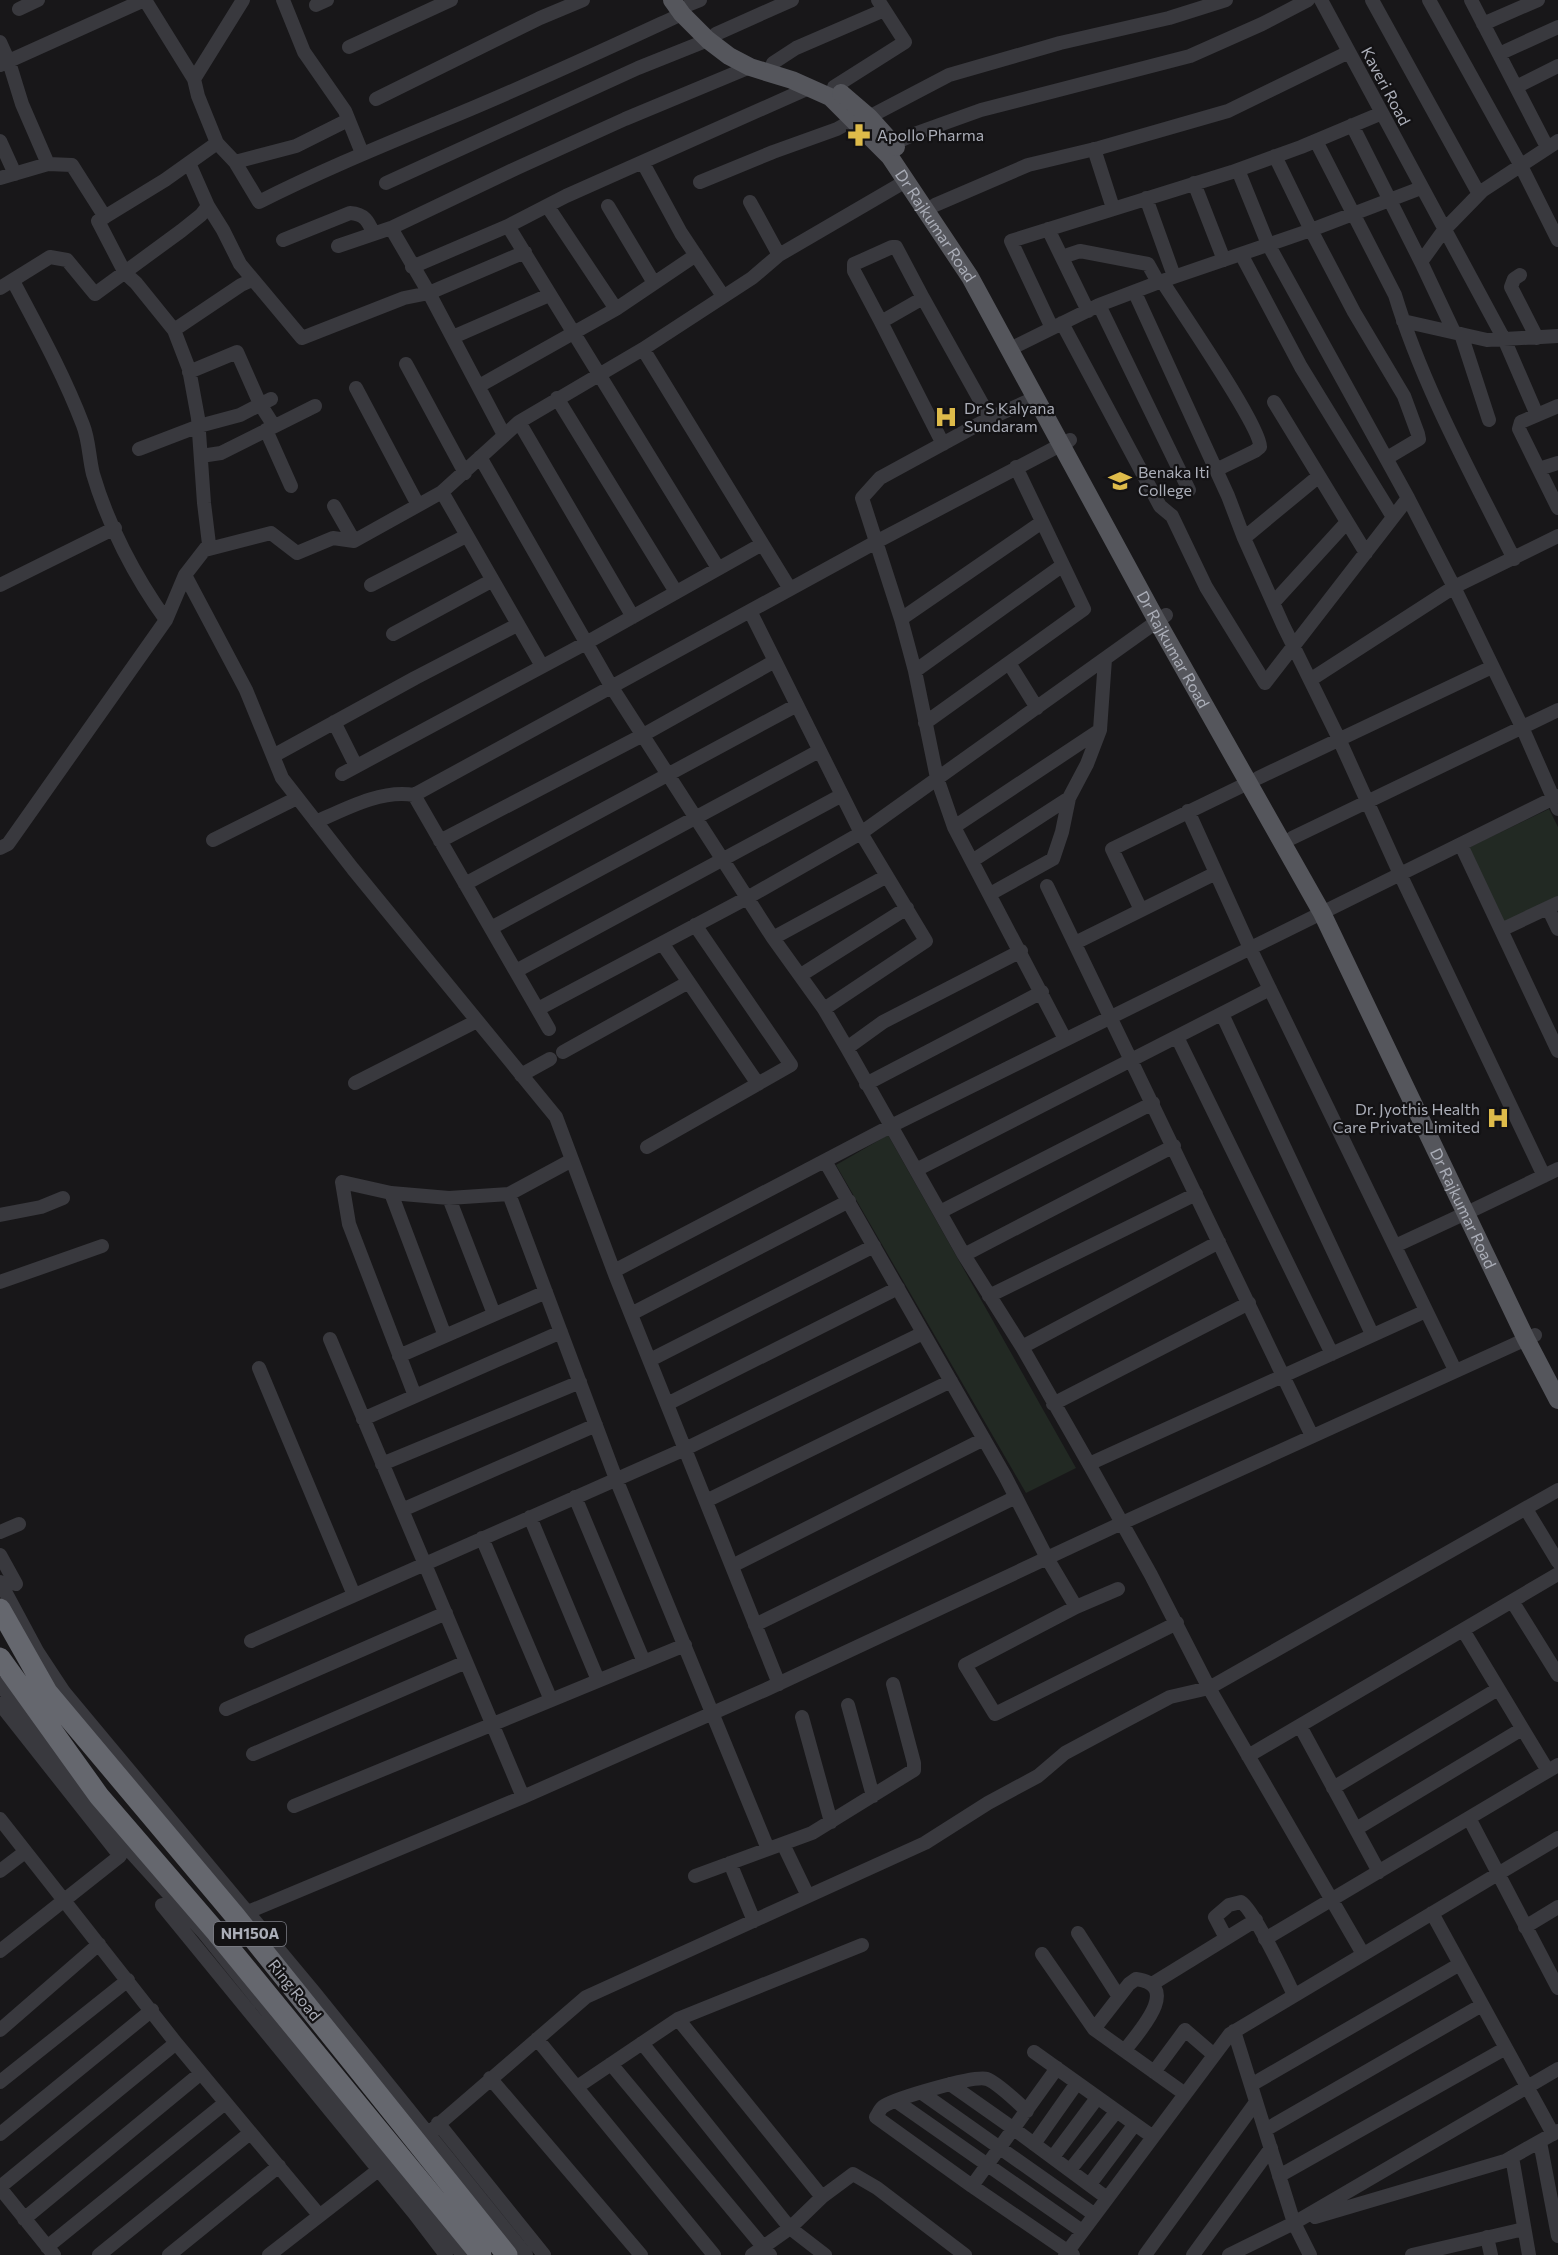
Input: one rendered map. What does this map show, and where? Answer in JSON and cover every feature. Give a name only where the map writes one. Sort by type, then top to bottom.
[{"type":"highway","name":"Ring Road","points":[[0,1609],[47,1692],[242,1915],[402,2152],[507,2255]]},
{"type":"highway","name":"Ring Road","points":[[0,1659],[99,1797],[402,2152],[481,2255]]},
{"type":"main road","name":"Dr Rajkumar Road","points":[[686,4],[729,56],[750,67],[811,87],[830,97],[893,144],[979,274],[1035,398],[1065,443]]},
{"type":"main road","name":"Dr Rajkumar Road","points":[[712,37],[738,51],[797,70],[834,87],[890,157],[970,277],[1013,347],[1326,911]]},
{"type":"main road","name":"Dr Rajkumar Road","points":[[1253,780],[1292,838],[1471,1211],[1558,1400]]},
{"type":"main road","name":"Dr Rajkumar Road","points":[[1530,1337],[1558,1381]]},
{"type":"street","points":[[19,9],[38,0]]},
{"type":"street","points":[[5,63],[145,0],[195,79],[198,96],[217,143],[235,162],[260,202],[362,153],[575,64],[686,4]]},
{"type":"street","points":[[195,79],[243,0]]},
{"type":"street","points":[[283,0],[304,52],[345,111],[362,153]]},
{"type":"street","points":[[349,46],[451,0]]},
{"type":"street","points":[[376,99],[540,18],[583,0]]},
{"type":"street","points":[[386,183],[792,0]]},
{"type":"street","points":[[700,182],[773,152],[828,133],[949,75],[1060,43],[1169,18],[1226,0]]},
{"type":"street","points":[[893,144],[981,110],[1190,56],[1262,24],[1308,0]]},
{"type":"street","name":"Kaveri Road","points":[[1321,0],[1505,340],[1537,415]]},
{"type":"street","points":[[1372,0],[1479,194]]},
{"type":"street","points":[[1430,0],[1520,164],[1558,240]]},
{"type":"street","points":[[1421,262],[1444,230],[1479,194],[1520,164],[1553,144],[1516,87],[1471,0]]},
{"type":"street","points":[[1484,24],[1538,0]]},
{"type":"street","points":[[773,63],[796,48],[881,5],[905,42],[834,87]]},
{"type":"street","points":[[1499,54],[1558,27]]},
{"type":"street","points":[[0,42],[5,63],[48,164]]},
{"type":"street","points":[[935,205],[1028,165],[1228,111],[1349,52]]},
{"type":"street","points":[[1516,87],[1558,66]]},
{"type":"street","points":[[338,246],[391,228],[614,124],[750,67]]},
{"type":"street","points":[[412,267],[508,226],[566,196],[811,87]]},
{"type":"street","points":[[1382,113],[1238,170],[1011,241],[1160,506],[1172,516],[1206,587],[1265,683],[1408,498]]},
{"type":"street","points":[[235,162],[296,146],[348,120]]},
{"type":"street","points":[[1352,125],[1457,333],[1489,420]]},
{"type":"street","points":[[0,141],[15,174]]},
{"type":"street","points":[[1316,141],[1395,296],[1403,321],[1438,404],[1514,559]]},
{"type":"street","points":[[0,848],[8,844],[125,675],[166,620],[185,575],[209,544],[199,426],[189,372],[174,330],[136,283],[125,273],[98,221],[217,143]]},
{"type":"street","points":[[1094,149],[1113,208]]},
{"type":"street","points":[[1275,156],[1354,312],[1404,396],[1419,439],[1387,459]]},
{"type":"street","points":[[643,162],[681,233],[723,296]]},
{"type":"street","points":[[189,163],[208,206],[240,264],[302,338],[404,298],[429,293],[525,252]]},
{"type":"street","points":[[0,178],[48,164],[72,165],[105,217]]},
{"type":"street","points":[[614,1271],[891,1126],[1065,1039],[1400,874],[1556,801],[1454,587],[1408,498],[1268,244],[1238,170]]},
{"type":"street","points":[[204,550],[271,533],[297,553],[333,538],[354,541],[442,492],[519,422],[643,349],[752,278],[779,255],[906,181]]},
{"type":"street","points":[[1194,183],[1224,260]]},
{"type":"street","points":[[1013,347],[1093,308],[1165,280],[1311,230],[1422,188]]},
{"type":"street","points":[[1146,198],[1165,280]]},
{"type":"street","points":[[750,202],[779,255]]},
{"type":"street","points":[[0,288],[50,257],[67,260],[95,294],[201,215],[208,206]]},
{"type":"street","points":[[608,206],[654,283]]},
{"type":"street","points":[[548,207],[616,309]]},
{"type":"street","points":[[283,240],[350,213],[367,219],[374,234]]},
{"type":"street","points":[[508,226],[718,568]]},
{"type":"street","points":[[391,228],[429,293],[504,435]]},
{"type":"street","points":[[1048,229],[1093,308],[1189,490]]},
{"type":"street","points":[[943,444],[854,271],[854,264],[892,247],[896,248],[990,418]]},
{"type":"street","points":[[1062,257],[1080,251],[1148,264],[1165,280],[1246,413],[1260,442],[1260,447],[1255,451],[1216,470]]},
{"type":"street","points":[[1241,254],[1301,367],[1393,517]]},
{"type":"street","points":[[479,386],[616,309],[696,255]]},
{"type":"street","points":[[1520,275],[1512,282],[1511,287],[1537,338]]},
{"type":"street","points":[[174,330],[252,280]]},
{"type":"street","points":[[13,281],[49,348],[84,427],[93,473],[115,528],[130,561],[166,620]]},
{"type":"street","points":[[1135,293],[1294,647],[1544,1176]]},
{"type":"street","points":[[453,338],[549,295]]},
{"type":"street","points":[[881,322],[923,298]]},
{"type":"street","points":[[1403,321],[1487,340],[1558,336]]},
{"type":"street","points":[[643,349],[790,589]]},
{"type":"street","points":[[189,372],[237,352],[266,401],[270,428],[291,486]]},
{"type":"street","points":[[406,364],[465,473]]},
{"type":"street","points":[[356,388],[418,505]]},
{"type":"street","points":[[557,398],[676,592]]},
{"type":"street","points":[[1035,398],[990,418],[880,478],[862,498],[901,619],[915,671],[937,778],[954,827],[1021,951],[1065,1039]]},
{"type":"street","points":[[139,449],[199,426],[240,415],[266,401]]},
{"type":"street","points":[[1274,402],[1366,553]]},
{"type":"street","points":[[201,456],[221,453],[315,406]]},
{"type":"street","points":[[1558,406],[1521,422],[1519,429],[1558,508]]},
{"type":"street","points":[[519,422],[633,617]]},
{"type":"street","points":[[316,822],[384,796],[403,793],[414,795],[876,542],[1065,443]]},
{"type":"street","points":[[480,457],[611,686],[773,938],[801,975],[847,1047],[964,1255],[1022,1347],[1089,1464],[1177,1623],[1209,1688],[1363,1954]]},
{"type":"street","points":[[1539,470],[1558,463]]},
{"type":"street","points":[[925,723],[1084,609],[1016,467]]},
{"type":"street","points":[[1244,538],[1318,476]]},
{"type":"street","points":[[442,492],[491,581],[542,666]]},
{"type":"street","points":[[334,506],[354,541]]},
{"type":"street","points":[[901,619],[1042,522]]},
{"type":"street","points":[[1274,603],[1347,522]]},
{"type":"street","points":[[0,585],[115,528]]},
{"type":"street","points":[[371,585],[466,536]]},
{"type":"street","points":[[1310,680],[1454,587],[1558,536]]},
{"type":"street","points":[[342,774],[586,643],[762,543]]},
{"type":"street","points":[[915,671],[1063,565]]},
{"type":"street","points":[[185,575],[246,690],[282,778],[556,1117],[614,1271],[779,1684]]},
{"type":"street","points":[[393,634],[491,581]]},
{"type":"street","points":[[750,611],[861,833],[926,941],[824,1009]]},
{"type":"street","points":[[538,1009],[747,898],[861,833],[1162,618]]},
{"type":"street","points":[[273,756],[517,625]]},
{"type":"street","points":[[990,894],[1053,859],[1062,832],[1069,798],[1087,764],[1100,730],[1105,659]]},
{"type":"street","points":[[440,841],[643,735],[775,661]]},
{"type":"street","points":[[1009,663],[1037,708]]},
{"type":"street","points":[[1141,910],[1112,849],[1492,667]]},
{"type":"street","points":[[465,884],[669,776],[796,705]]},
{"type":"street","points":[[1292,838],[1558,710]]},
{"type":"street","points":[[334,722],[357,766]]},
{"type":"street","points":[[954,827],[1100,730]]},
{"type":"street","points":[[490,928],[819,751]]},
{"type":"street","points":[[414,795],[549,1029]]},
{"type":"street","points":[[516,971],[842,795]]},
{"type":"street","points":[[213,840],[297,798]]},
{"type":"street","points":[[972,861],[1069,798]]},
{"type":"street","points":[[1188,811],[1250,948],[1455,1370]]},
{"type":"street","points":[[1461,845],[1558,1051]]},
{"type":"street","points":[[1075,943],[1216,873]]},
{"type":"street","points":[[773,938],[887,876]]},
{"type":"street","points":[[1047,886],[1312,1436]]},
{"type":"street","points":[[1501,930],[1553,906],[1558,929]]},
{"type":"street","points":[[801,975],[907,908]]},
{"type":"street","points":[[647,1146],[791,1065],[695,925]]},
{"type":"street","points":[[662,943],[687,983],[758,1084]]},
{"type":"street","points":[[847,1047],[883,1022],[1021,951]]},
{"type":"street","points":[[563,1052],[687,983]]},
{"type":"street","points":[[916,1170],[1270,989]]},
{"type":"street","points":[[867,1084],[1041,992]]},
{"type":"street","points":[[1222,1014],[1372,1334]]},
{"type":"street","points":[[355,1083],[477,1021]]},
{"type":"street","points":[[1177,1037],[1332,1354]]},
{"type":"street","points":[[521,1075],[550,1059]]},
{"type":"street","points":[[940,1212],[1153,1103]]},
{"type":"street","points":[[964,1255],[1174,1146]]},
{"type":"street","points":[[415,1396],[349,1224],[342,1182],[391,1193],[449,1198],[509,1194],[572,1160]]},
{"type":"street","points":[[825,1161],[984,1439],[1047,1558],[1076,1607]]},
{"type":"street","points":[[1395,1246],[1558,1169]]},
{"type":"street","points":[[391,1193],[445,1336]]},
{"type":"street","points":[[509,1194],[616,1479],[768,1849]]},
{"type":"street","points":[[989,1296],[1196,1194]]},
{"type":"street","points":[[0,1215],[41,1207],[63,1198]]},
{"type":"street","points":[[449,1198],[494,1314]]},
{"type":"street","points":[[631,1314],[849,1202]]},
{"type":"street","points":[[1022,1347],[1220,1242]]},
{"type":"street","points":[[0,1282],[102,1246]]},
{"type":"street","points":[[650,1360],[874,1246]]},
{"type":"street","points":[[667,1404],[898,1288]]},
{"type":"street","points":[[399,1356],[546,1292]]},
{"type":"street","points":[[1053,1404],[1249,1303]]},
{"type":"street","points":[[1089,1464],[1426,1311]]},
{"type":"street","points":[[363,1419],[561,1332]]},
{"type":"street","points":[[251,1641],[685,1449],[923,1332]]},
{"type":"street","points":[[0,1582],[37,1651],[64,1692],[242,1915],[523,1797],[779,1684],[1122,1523],[1530,1337]]},
{"type":"street","points":[[330,1339],[523,1797]]},
{"type":"street","points":[[259,1368],[354,1595]]},
{"type":"street","points":[[706,1501],[951,1381]]},
{"type":"street","points":[[382,1464],[580,1382]]},
{"type":"street","points":[[402,1510],[596,1425]]},
{"type":"street","points":[[732,1566],[984,1439]]},
{"type":"street","points":[[269,2255],[438,2123],[586,1997],[925,1843],[988,1803],[1038,1776],[1065,1753],[1170,1697],[1209,1688],[1558,1490]]},
{"type":"street","points":[[575,1497],[644,1662]]},
{"type":"street","points":[[755,1625],[1016,1497]]},
{"type":"street","points":[[1526,1509],[1558,1562]]},
{"type":"street","points":[[530,1517],[598,1680]]},
{"type":"street","points":[[0,1532],[19,1524]]},
{"type":"street","points":[[482,1538],[551,1700]]},
{"type":"street","points":[[0,1555],[16,1584]]},
{"type":"street","points":[[1248,1756],[1558,1574]]},
{"type":"street","points":[[1118,1589],[1076,1607],[965,1665],[995,1714],[1177,1623]]},
{"type":"street","points":[[1512,1601],[1558,1676]]},
{"type":"street","points":[[226,1709],[446,1613]]},
{"type":"street","points":[[1265,1939],[1553,1768],[1522,1729],[1463,1630]]},
{"type":"street","points":[[294,1806],[685,1645]]},
{"type":"street","points":[[253,1754],[466,1662]]},
{"type":"street","points":[[0,1684],[55,1759],[129,1850],[402,2152],[463,2255]]},
{"type":"street","points":[[695,1876],[812,1833],[914,1770],[893,1684]]},
{"type":"street","points":[[1334,1788],[1498,1689]]},
{"type":"street","points":[[0,1704],[120,1856],[0,1951]]},
{"type":"street","points":[[848,1705],[873,1796]]},
{"type":"street","points":[[802,1717],[831,1822]]},
{"type":"street","points":[[1300,1726],[1379,1872]]},
{"type":"street","points":[[1356,1829],[1522,1729]]},
{"type":"street","points":[[1469,1818],[1526,1926],[1553,1966],[1558,1988]]},
{"type":"street","points":[[0,1819],[176,2043],[319,2215]]},
{"type":"street","points":[[1027,2111],[989,2080],[980,2079],[950,2084],[896,2101],[882,2107],[876,2117],[1068,2254],[1082,2231],[1230,2034],[1558,1838]]},
{"type":"street","points":[[783,1844],[808,1896]]},
{"type":"street","points":[[0,1871],[25,1852]]},
{"type":"street","points":[[730,1863],[754,1921]]},
{"type":"street","points":[[1226,1938],[1215,1917],[1229,1905],[1241,1902],[1256,1920],[1294,1995]]},
{"type":"street","points":[[162,1905],[402,2152],[526,2255]]},
{"type":"street","points":[[1526,1926],[1558,1907]]},
{"type":"street","points":[[1294,2223],[1506,2161],[1556,2132],[1527,2086],[1432,1913]]},
{"type":"street","points":[[1152,1984],[1256,1920]]},
{"type":"street","points":[[1078,1933],[1119,1997]]},
{"type":"street","points":[[0,2030],[99,1944]]},
{"type":"street","points":[[577,2087],[678,2019],[862,1945]]},
{"type":"street","points":[[1042,1954],[1094,2029],[1185,2094]]},
{"type":"street","points":[[1251,2085],[1460,1964]]},
{"type":"street","points":[[1094,2029],[1136,1979],[1146,1980],[1152,1984],[1157,1992],[1157,2004],[1125,2050]]},
{"type":"street","points":[[0,2082],[128,1980]]},
{"type":"street","points":[[1265,2130],[1482,2005]]},
{"type":"street","points":[[0,2134],[152,2010]]},
{"type":"street","points":[[678,2019],[822,2196]]},
{"type":"street","points":[[1154,2072],[1185,2030],[1214,2055]]},
{"type":"street","points":[[1234,2031],[1294,2223],[1309,2255]]},
{"type":"street","points":[[537,2039],[714,2255]]},
{"type":"street","points":[[176,2043],[0,2187],[24,2219],[51,2251],[225,2103]]},
{"type":"street","points":[[642,2043],[790,2228],[825,2255]]},
{"type":"street","points":[[1279,2176],[1506,2048]]},
{"type":"street","points":[[1035,2052],[1153,2137]]},
{"type":"street","points":[[611,2064],[762,2252],[822,2196],[853,2174],[877,2188],[965,2255]]},
{"type":"street","points":[[972,2186],[1058,2068]]},
{"type":"street","points":[[1229,2255],[1294,2223],[1558,2069]]},
{"type":"street","points":[[24,2219],[201,2073]]},
{"type":"street","points":[[490,2078],[641,2255]]},
{"type":"street","points":[[1034,2144],[1077,2083]]},
{"type":"street","points":[[950,2084],[1014,2128],[1107,2198]]},
{"type":"street","points":[[922,2093],[1095,2215]]},
{"type":"street","points":[[1053,2157],[1097,2098]]},
{"type":"street","points":[[896,2101],[1082,2231]]},
{"type":"street","points":[[1145,2255],[1256,2102]]},
{"type":"street","points":[[1070,2170],[1116,2112]]},
{"type":"street","points":[[438,2123],[544,2255]]},
{"type":"street","points":[[1090,2184],[1135,2124]]},
{"type":"street","points":[[99,2255],[250,2133]]},
{"type":"street","points":[[1540,2142],[1557,2230]]},
{"type":"street","points":[[1193,2255],[1271,2148]]},
{"type":"street","points":[[402,2152],[414,2213],[446,2255]]},
{"type":"street","points":[[1512,2157],[1529,2255]]},
{"type":"street","points":[[169,2255],[279,2166]]},
{"type":"street","points":[[1412,2255],[1524,2229]]},
{"type":"street","points":[[1487,2237],[1491,2255]]},
{"type":"shaded area","points":[[1549,809],[1558,827],[1558,898],[1505,924],[1468,848]]},
{"type":"shaded area","points":[[888,1135],[1076,1468],[1026,1493],[836,1165]]},
{"type":"place","name":"Apollo Pharma","points":[[859,135]]},
{"type":"place","name":"Dr S Kalyana Sundaram","points":[[946,417]]},
{"type":"place","name":"Benaka Iti College","points":[[1120,481]]},
{"type":"place","name":"Dr. Jyothis Health Care Private Limited","points":[[1498,1118]]}]
